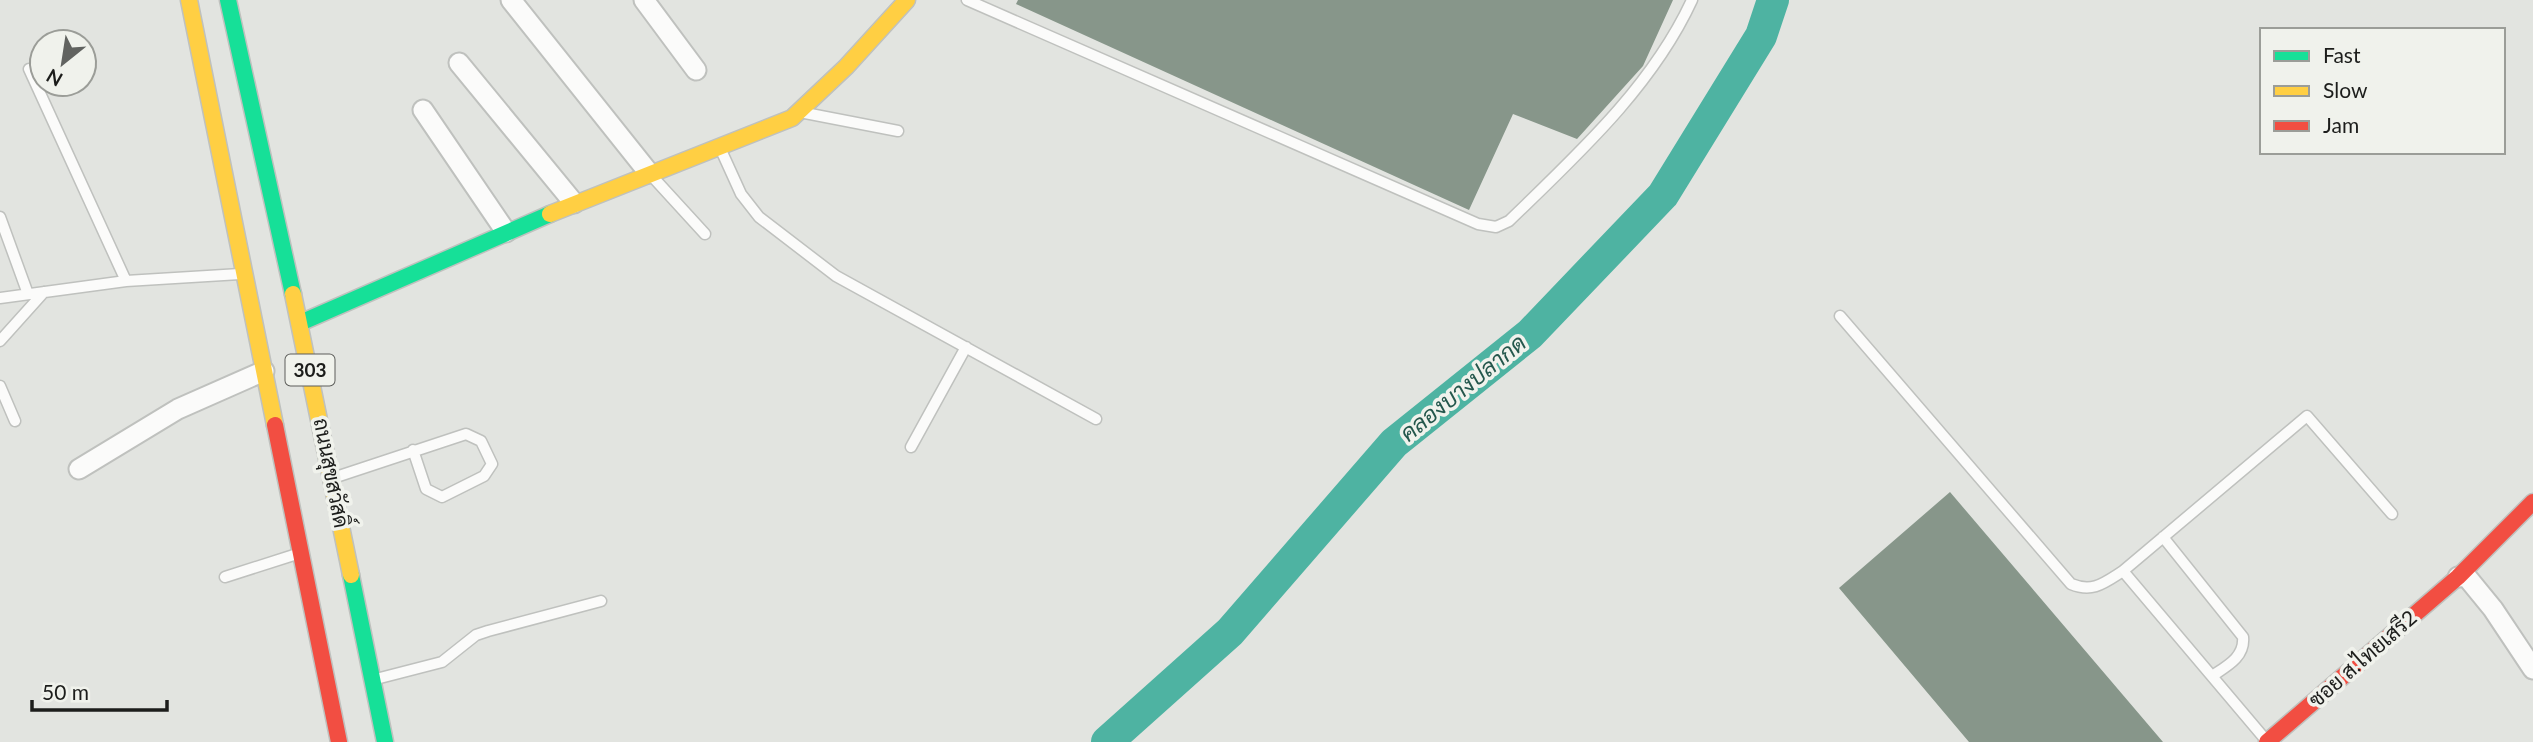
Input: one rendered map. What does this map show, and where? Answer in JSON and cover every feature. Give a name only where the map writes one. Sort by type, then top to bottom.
[{"type":"main road","name":"303","points":[[189,0],[339,742]]},
{"type":"main road","name":"ถนนสุขสวัสดิ์","points":[[228,0],[300,323],[385,742]]},
{"type":"main road","points":[[300,323],[574,203],[782,123],[801,112],[907,0]]},
{"type":"main road","name":"ซอย ส.ไทยเสรี2","points":[[2267,742],[2458,577],[2533,502]]},
{"type":"street","points":[[511,0],[649,173]]},
{"type":"street","points":[[644,0],[696,70]]},
{"type":"street","points":[[459,63],[574,203]]},
{"type":"street","points":[[423,110],[506,232]]},
{"type":"street","points":[[79,470],[178,410],[264,371]]},
{"type":"street","points":[[2458,577],[2466,576],[2493,609],[2533,669]]},
{"type":"lane","points":[[972,1],[1478,224],[1496,227],[1509,221],[1624,105],[1666,47],[1692,0]]},
{"type":"lane","points":[[42,98],[126,281]]},
{"type":"lane","points":[[801,112],[898,131]]},
{"type":"lane","points":[[719,146],[741,194],[759,217],[836,276],[1096,419]]},
{"type":"lane","points":[[649,173],[705,234]]},
{"type":"lane","points":[[0,217],[28,295]]},
{"type":"lane","points":[[0,298],[126,281],[244,274]]},
{"type":"lane","points":[[0,341],[45,292]]},
{"type":"lane","points":[[1840,316],[2071,584],[2084,589],[2097,587],[2123,571],[2307,416],[2392,514]]},
{"type":"lane","points":[[911,447],[966,347]]},
{"type":"lane","points":[[0,386],[15,421]]},
{"type":"lane","points":[[332,479],[414,450],[466,434],[481,441],[492,464],[484,476],[442,498],[426,489],[414,450]]},
{"type":"lane","points":[[2163,537],[2243,637],[2244,646],[2238,658],[2212,676]]},
{"type":"lane","points":[[225,577],[301,553]]},
{"type":"lane","points":[[2123,571],[2267,742]]},
{"type":"lane","points":[[372,680],[442,662],[476,635],[601,601]]},
{"type":"building","points":[[1018,0],[1673,0],[1643,66],[1577,139],[1513,114],[1469,210],[1016,4]]},
{"type":"building","points":[[1950,492],[2163,742],[1969,742],[1839,588]]},
{"type":"waterway","name":"คลองบางปลากด","points":[[1107,742],[1230,632],[1394,443],[1530,334],[1663,195],[1761,36],[1773,0]]},
{"type":"traffic: fast","points":[[228,0],[293,294]]},
{"type":"traffic: fast","points":[[300,323],[550,214]]},
{"type":"traffic: fast","points":[[351,575],[385,742]]},
{"type":"traffic: slow","points":[[189,0],[275,425]]},
{"type":"traffic: slow","points":[[550,214],[792,118],[846,67],[907,0]]},
{"type":"traffic: slow","points":[[293,294],[351,575]]},
{"type":"traffic: jam","points":[[275,425],[339,742]]},
{"type":"traffic: jam","points":[[2267,742],[2458,577],[2533,502]]}]
